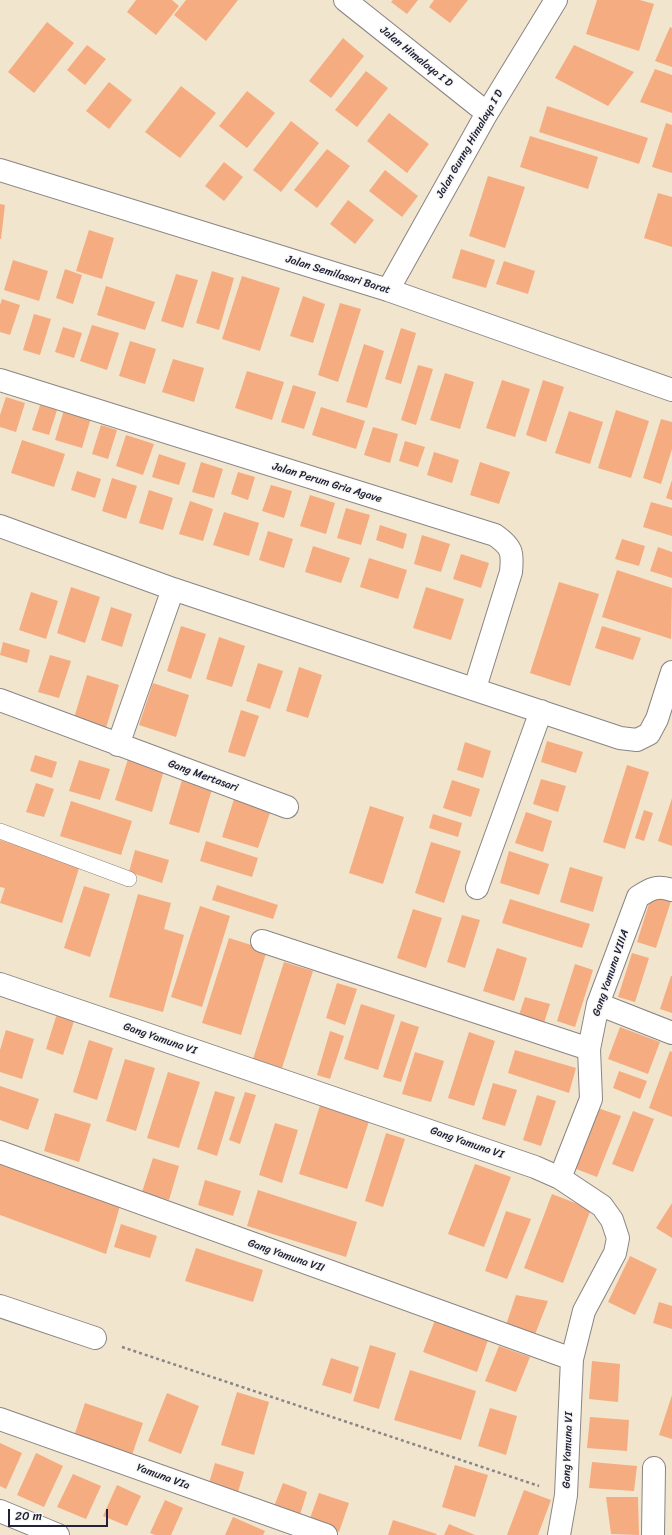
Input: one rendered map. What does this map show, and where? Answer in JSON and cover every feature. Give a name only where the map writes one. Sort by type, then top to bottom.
[{"type":"street","name":"Jalan Himalaya I D","points":[[345,0],[487,113]]},
{"type":"street","name":"Jalan Gunng Himalaya I D","points":[[388,290],[487,113],[556,0]]},
{"type":"street","name":"Jalan Semilasari Barat","points":[[0,170],[388,290],[672,390]]},
{"type":"street","name":"Jalan Perum Gria Agave","points":[[0,380],[495,535],[508,544],[513,556],[511,572],[475,688]]},
{"type":"street","points":[[0,526],[173,589],[475,688],[620,738],[637,740],[649,734],[664,720],[672,672]]},
{"type":"street","points":[[118,745],[173,589]]},
{"type":"street","name":"Gang Mertasari","points":[[0,700],[287,807]]},
{"type":"street","points":[[477,888],[541,711]]},
{"type":"street","name":"Gang Yamuna VIIIA","points":[[560,1178],[591,1099],[589,1049],[598,1004],[638,897],[651,889],[661,887],[672,890]]},
{"type":"street","points":[[262,941],[589,1049]]},
{"type":"street","name":"Gang Yamuna VI","points":[[0,984],[535,1166],[560,1178],[602,1206],[612,1220],[618,1238],[615,1253],[584,1311],[572,1359],[566,1495],[559,1535]]},
{"type":"street","points":[[598,1004],[672,1033]]},
{"type":"street","name":"Gang Yamuna VII","points":[[0,1152],[207,1228],[389,1291],[572,1359]]},
{"type":"street","points":[[0,1306],[95,1338]]},
{"type":"street","name":"Yamuna VIa","points":[[0,1419],[326,1535]]},
{"type":"street","points":[[653,1535],[654,1468]]},
{"type":"street","points":[[0,1511],[58,1535]]},
{"type":"lane","points":[[0,831],[129,879]]},
{"type":"path","points":[[95,1338],[566,1495]]},
{"type":"building","points":[[136,0],[172,0],[179,6],[156,35],[127,12]]},
{"type":"building","points":[[186,0],[238,0],[206,41],[174,15]]},
{"type":"building","points":[[393,0],[418,0],[407,14],[391,2]]},
{"type":"building","points":[[434,0],[468,0],[450,23],[429,7]]},
{"type":"building","points":[[597,0],[640,0],[654,4],[639,51],[586,34]]},
{"type":"building","points":[[47,22],[74,43],[34,93],[8,72]]},
{"type":"building","points":[[670,27],[672,28],[672,67],[655,61]]},
{"type":"building","points":[[343,38],[364,56],[331,98],[309,81]]},
{"type":"building","points":[[87,45],[106,59],[85,85],[67,70]]},
{"type":"building","points":[[574,45],[634,72],[608,106],[555,78]]},
{"type":"building","points":[[655,69],[672,75],[672,113],[640,102]]},
{"type":"building","points":[[366,71],[388,88],[357,127],[335,110]]},
{"type":"building","points":[[109,82],[132,100],[109,129],[86,111]]},
{"type":"building","points":[[181,86],[216,113],[180,158],[145,132]]},
{"type":"building","points":[[247,91],[275,113],[247,148],[219,126]]},
{"type":"building","points":[[547,106],[648,138],[639,164],[539,132]]},
{"type":"building","points":[[389,113],[429,144],[407,173],[367,141]]},
{"type":"building","points":[[291,121],[319,143],[281,192],[253,170]]},
{"type":"building","points":[[666,123],[672,125],[672,173],[652,167]]},
{"type":"building","points":[[530,136],[598,157],[588,189],[520,167]]},
{"type":"building","points":[[327,149],[350,166],[317,208],[294,190]]},
{"type":"building","points":[[224,162],[243,177],[224,201],[205,186]]},
{"type":"building","points":[[385,170],[418,196],[402,217],[369,191]]},
{"type":"building","points":[[488,176],[525,187],[505,248],[469,236]]},
{"type":"building","points":[[658,193],[672,197],[672,247],[644,238]]},
{"type":"building","points":[[348,200],[374,220],[355,244],[330,224]]},
{"type":"building","points":[[0,204],[5,205],[1,239],[0,239]]},
{"type":"building","points":[[89,230],[114,238],[102,279],[76,271]]},
{"type":"building","points":[[461,249],[495,260],[486,288],[452,278]]},
{"type":"building","points":[[13,260],[48,271],[39,301],[4,290]]},
{"type":"building","points":[[504,261],[535,271],[528,294],[496,284]]},
{"type":"building","points":[[65,269],[82,275],[73,304],[56,298]]},
{"type":"building","points":[[212,271],[234,278],[219,330],[196,323]]},
{"type":"building","points":[[176,274],[198,280],[183,328],[161,321]]},
{"type":"building","points":[[242,276],[280,288],[260,351],[222,339]]},
{"type":"building","points":[[106,286],[155,302],[145,330],[97,315]]},
{"type":"building","points":[[303,296],[325,304],[313,343],[290,336]]},
{"type":"building","points":[[2,299],[20,305],[10,335],[0,332],[0,305]]},
{"type":"building","points":[[340,303],[361,309],[338,382],[318,375]]},
{"type":"building","points":[[34,314],[51,319],[40,355],[23,350]]},
{"type":"building","points":[[92,325],[119,333],[107,370],[80,361]]},
{"type":"building","points":[[63,327],[82,333],[74,358],[55,352]]},
{"type":"building","points":[[401,328],[416,333],[401,384],[385,379]]},
{"type":"building","points":[[130,341],[156,349],[145,384],[119,376]]},
{"type":"building","points":[[364,344],[384,351],[367,408],[346,402]]},
{"type":"building","points":[[173,359],[204,368],[194,402],[162,392]]},
{"type":"building","points":[[418,365],[433,369],[416,425],[401,420]]},
{"type":"building","points":[[247,371],[284,382],[272,420],[235,408]]},
{"type":"building","points":[[445,373],[474,382],[460,429],[430,420]]},
{"type":"building","points":[[502,380],[530,389],[515,437],[486,428]]},
{"type":"building","points":[[543,380],[564,387],[546,442],[526,435]]},
{"type":"building","points":[[293,385],[316,392],[304,429],[281,422]]},
{"type":"building","points":[[6,397],[25,403],[16,432],[0,427],[0,415]]},
{"type":"building","points":[[40,405],[57,410],[49,435],[32,430]]},
{"type":"building","points":[[321,407],[365,421],[356,449],[312,435]]},
{"type":"building","points":[[64,410],[91,418],[82,448],[55,440]]},
{"type":"building","points":[[616,410],[649,421],[631,478],[598,468]]},
{"type":"building","points":[[569,411],[603,422],[590,464],[555,453]]},
{"type":"building","points":[[661,419],[672,422],[672,449],[661,484],[643,478]]},
{"type":"building","points":[[101,425],[117,430],[108,459],[92,454]]},
{"type":"building","points":[[373,427],[398,434],[390,463],[364,455]]},
{"type":"building","points":[[126,435],[154,444],[143,475],[116,466]]},
{"type":"building","points":[[22,440],[65,454],[54,487],[11,473]]},
{"type":"building","points":[[405,441],[425,447],[418,467],[399,461]]},
{"type":"building","points":[[434,452],[459,460],[452,483],[427,475]]},
{"type":"building","points":[[159,454],[186,463],[179,485],[152,477]]},
{"type":"building","points":[[201,462],[223,469],[214,498],[192,492]]},
{"type":"building","points":[[480,462],[510,472],[499,504],[470,495]]},
{"type":"building","points":[[77,471],[101,479],[95,498],[71,490]]},
{"type":"building","points":[[238,472],[255,477],[248,500],[231,494]]},
{"type":"building","points":[[112,478],[137,486],[126,519],[102,511]]},
{"type":"building","points":[[672,480],[672,500],[666,498]]},
{"type":"building","points":[[271,485],[292,491],[284,518],[262,511]]},
{"type":"building","points":[[149,490],[173,498],[163,530],[139,523]]},
{"type":"building","points":[[310,495],[335,503],[326,534],[300,526]]},
{"type":"building","points":[[190,501],[213,509],[203,541],[179,534]]},
{"type":"building","points":[[651,502],[672,508],[672,536],[643,527]]},
{"type":"building","points":[[346,508],[370,515],[361,545],[337,538]]},
{"type":"building","points":[[224,512],[259,523],[249,556],[213,545]]},
{"type":"building","points":[[380,525],[407,534],[403,549],[376,540]]},
{"type":"building","points":[[268,531],[293,539],[284,568],[259,560]]},
{"type":"building","points":[[422,535],[450,544],[441,572],[414,564]]},
{"type":"building","points":[[622,539],[645,546],[639,566],[615,559]]},
{"type":"building","points":[[313,546],[350,558],[341,583],[305,572]]},
{"type":"building","points":[[658,547],[672,552],[672,578],[650,571]]},
{"type":"building","points":[[461,554],[489,563],[481,588],[453,579]]},
{"type":"building","points":[[369,558],[407,570],[398,599],[360,587]]},
{"type":"building","points":[[617,570],[672,588],[671,639],[602,617]]},
{"type":"building","points":[[559,582],[599,594],[570,686],[530,673]]},
{"type":"building","points":[[71,587],[100,597],[85,643],[57,633]]},
{"type":"building","points":[[426,587],[464,599],[451,640],[413,628]]},
{"type":"building","points":[[31,592],[58,601],[46,639],[19,630]]},
{"type":"building","points":[[111,607],[132,614],[122,647],[101,640]]},
{"type":"building","points":[[181,626],[206,634],[191,679],[167,671]]},
{"type":"building","points":[[602,626],[641,638],[633,660],[595,648]]},
{"type":"building","points":[[219,637],[245,646],[232,687],[206,679]]},
{"type":"building","points":[[3,642],[30,650],[27,663],[0,655]]},
{"type":"building","points":[[50,655],[71,661],[59,698],[38,692]]},
{"type":"building","points":[[258,663],[283,671],[270,709],[246,701]]},
{"type":"building","points":[[299,667],[322,675],[308,718],[286,711]]},
{"type":"building","points":[[87,675],[119,685],[106,728],[74,718]]},
{"type":"building","points":[[153,683],[189,695],[176,737],[139,725]]},
{"type":"building","points":[[241,710],[259,716],[245,757],[228,752]]},
{"type":"building","points":[[547,741],[583,752],[576,773],[541,762]]},
{"type":"building","points":[[465,742],[491,751],[483,778],[457,770]]},
{"type":"building","points":[[35,755],[57,762],[52,778],[30,771]]},
{"type":"building","points":[[128,759],[164,770],[152,812],[115,800]]},
{"type":"building","points":[[79,760],[110,769],[100,800],[69,791]]},
{"type":"building","points":[[627,765],[649,772],[625,849],[603,842]]},
{"type":"building","points":[[541,779],[566,786],[558,812],[533,804]]},
{"type":"building","points":[[182,780],[212,789],[199,833],[169,824]]},
{"type":"building","points":[[452,780],[480,789],[471,817],[443,808]]},
{"type":"building","points":[[36,783],[54,789],[44,817],[26,812]]},
{"type":"building","points":[[235,796],[272,807],[258,848],[222,837]]},
{"type":"building","points":[[672,798],[672,846],[658,841]]},
{"type":"building","points":[[71,801],[132,821],[121,855],[60,836]]},
{"type":"building","points":[[370,806],[404,817],[383,884],[349,873]]},
{"type":"building","points":[[644,810],[653,813],[644,841],[635,838]]},
{"type":"building","points":[[526,812],[552,821],[543,852],[515,843]]},
{"type":"building","points":[[433,814],[462,823],[458,837],[429,828]]},
{"type":"building","points":[[0,840],[80,865],[62,923],[0,903],[5,888],[0,887]]},
{"type":"building","points":[[206,841],[258,858],[252,877],[200,861]]},
{"type":"building","points":[[431,842],[461,851],[444,903],[415,893]]},
{"type":"building","points":[[135,850],[169,860],[162,883],[129,872]]},
{"type":"building","points":[[509,851],[549,864],[539,895],[500,883]]},
{"type":"building","points":[[570,867],[603,877],[593,912],[560,902]]},
{"type":"building","points":[[217,885],[278,905],[273,919],[212,900]]},
{"type":"building","points":[[84,886],[110,894],[90,957],[64,948]]},
{"type":"building","points":[[653,891],[672,898],[656,948],[637,942]]},
{"type":"building","points":[[138,894],[171,903],[164,929],[184,935],[163,1012],[109,997]]},
{"type":"building","points":[[510,899],[590,924],[582,948],[502,923]]},
{"type":"building","points":[[200,906],[230,916],[202,1007],[171,997]]},
{"type":"building","points":[[413,909],[442,918],[426,968],[397,958]]},
{"type":"building","points":[[462,915],[480,920],[465,968],[447,962]]},
{"type":"building","points":[[229,938],[267,950],[241,1035],[202,1023]]},
{"type":"building","points":[[497,948],[527,958],[514,1001],[483,991]]},
{"type":"building","points":[[632,953],[649,958],[635,1002],[618,997]]},
{"type":"building","points":[[284,962],[313,971],[282,1068],[253,1059]]},
{"type":"building","points":[[575,964],[593,970],[575,1027],[557,1021]]},
{"type":"building","points":[[672,976],[672,1013],[660,1009]]},
{"type":"building","points":[[337,983],[357,989],[345,1025],[326,1018]]},
{"type":"building","points":[[525,997],[550,1004],[543,1026],[518,1018]]},
{"type":"building","points":[[361,1004],[395,1015],[378,1070],[344,1059]]},
{"type":"building","points":[[59,1007],[77,1012],[63,1055],[46,1049]]},
{"type":"building","points":[[401,1021],[419,1027],[401,1082],[383,1077]]},
{"type":"building","points":[[620,1027],[660,1042],[648,1074],[608,1059]]},
{"type":"building","points":[[6,1030],[34,1039],[22,1079],[0,1072],[0,1050]]},
{"type":"building","points":[[330,1031],[344,1036],[330,1079],[317,1075]]},
{"type":"building","points":[[469,1032],[495,1041],[474,1106],[448,1098]]},
{"type":"building","points":[[89,1040],[113,1048],[97,1100],[73,1092]]},
{"type":"building","points":[[515,1050],[576,1068],[569,1093],[508,1073]]},
{"type":"building","points":[[670,1051],[672,1052],[672,1117],[649,1108]]},
{"type":"building","points":[[415,1052],[444,1061],[431,1102],[402,1094]]},
{"type":"building","points":[[125,1059],[155,1068],[136,1131],[106,1121]]},
{"type":"building","points":[[619,1071],[647,1081],[640,1099],[613,1088]]},
{"type":"building","points":[[168,1072],[200,1082],[179,1148],[147,1138]]},
{"type":"building","points":[[493,1083],[517,1090],[505,1126],[482,1119]]},
{"type":"building","points":[[0,1086],[39,1099],[28,1130],[0,1120]]},
{"type":"building","points":[[215,1091],[235,1097],[217,1156],[197,1149]]},
{"type":"building","points":[[245,1092],[256,1095],[240,1144],[229,1140]]},
{"type":"building","points":[[537,1095],[556,1101],[541,1146],[523,1140]]},
{"type":"building","points":[[321,1102],[370,1118],[347,1189],[299,1174]]},
{"type":"building","points":[[595,1107],[621,1116],[597,1177],[571,1167]]},
{"type":"building","points":[[633,1111],[654,1119],[633,1172],[612,1164]]},
{"type":"building","points":[[55,1113],[91,1124],[79,1162],[44,1151]]},
{"type":"building","points":[[275,1123],[298,1130],[282,1183],[259,1175]]},
{"type":"building","points":[[386,1133],[405,1139],[383,1207],[365,1201]]},
{"type":"building","points":[[0,1155],[122,1199],[106,1254],[0,1215]]},
{"type":"building","points":[[153,1158],[179,1166],[169,1200],[142,1192]]},
{"type":"building","points":[[475,1164],[511,1177],[484,1247],[448,1234]]},
{"type":"building","points":[[205,1180],[241,1191],[233,1216],[198,1205]]},
{"type":"building","points":[[258,1190],[357,1222],[346,1257],[247,1226]]},
{"type":"building","points":[[552,1194],[591,1209],[563,1283],[524,1268]]},
{"type":"building","points":[[672,1203],[672,1238],[656,1228]]},
{"type":"building","points":[[506,1211],[531,1219],[507,1279],[485,1271]]},
{"type":"building","points":[[121,1224],[157,1236],[150,1258],[114,1247]]},
{"type":"building","points":[[196,1248],[263,1270],[253,1302],[185,1281]]},
{"type":"building","points":[[630,1256],[657,1269],[635,1315],[608,1302]]},
{"type":"building","points":[[516,1295],[548,1301],[534,1337],[506,1325]]},
{"type":"building","points":[[659,1302],[672,1306],[672,1329],[653,1323]]},
{"type":"building","points":[[435,1320],[488,1340],[477,1372],[423,1352]]},
{"type":"building","points":[[370,1345],[396,1353],[379,1409],[353,1401]]},
{"type":"building","points":[[499,1346],[530,1357],[516,1392],[485,1381]]},
{"type":"building","points":[[331,1358],[359,1367],[351,1394],[322,1385]]},
{"type":"building","points":[[592,1361],[620,1364],[618,1402],[589,1399]]},
{"type":"building","points":[[410,1370],[476,1391],[461,1440],[394,1420]]},
{"type":"building","points":[[237,1392],[269,1402],[254,1455],[221,1445]]},
{"type":"building","points":[[167,1393],[199,1406],[181,1454],[148,1441]]},
{"type":"building","points":[[672,1395],[672,1439],[659,1435]]},
{"type":"building","points":[[85,1403],[143,1423],[132,1455],[74,1436]]},
{"type":"building","points":[[490,1408],[517,1416],[506,1455],[478,1446]]},
{"type":"building","points":[[590,1417],[629,1420],[627,1451],[587,1448]]},
{"type":"building","points":[[0,1443],[22,1453],[6,1489],[0,1486]]},
{"type":"building","points":[[36,1453],[63,1466],[44,1507],[17,1495]]},
{"type":"building","points":[[592,1462],[637,1466],[634,1491],[589,1488]]},
{"type":"building","points":[[215,1463],[244,1472],[238,1492],[209,1483]]},
{"type":"building","points":[[455,1465],[488,1475],[475,1517],[442,1507]]},
{"type":"building","points":[[73,1474],[101,1486],[86,1519],[57,1507]]},
{"type":"building","points":[[283,1483],[307,1492],[299,1518],[273,1509]]},
{"type":"building","points":[[117,1485],[141,1496],[127,1526],[103,1516]]},
{"type":"building","points":[[524,1490],[551,1500],[538,1535],[507,1535]]},
{"type":"building","points":[[319,1493],[349,1503],[339,1532],[309,1521]]},
{"type":"building","points":[[606,1497],[638,1497],[639,1535],[611,1534]]},
{"type":"building","points":[[165,1500],[183,1508],[171,1535],[155,1535],[150,1533]]},
{"type":"building","points":[[233,1517],[265,1531],[263,1535],[225,1535]]},
{"type":"building","points":[[393,1520],[437,1534],[388,1535]]},
{"type":"building","points":[[449,1524],[475,1535],[444,1535]]}]
